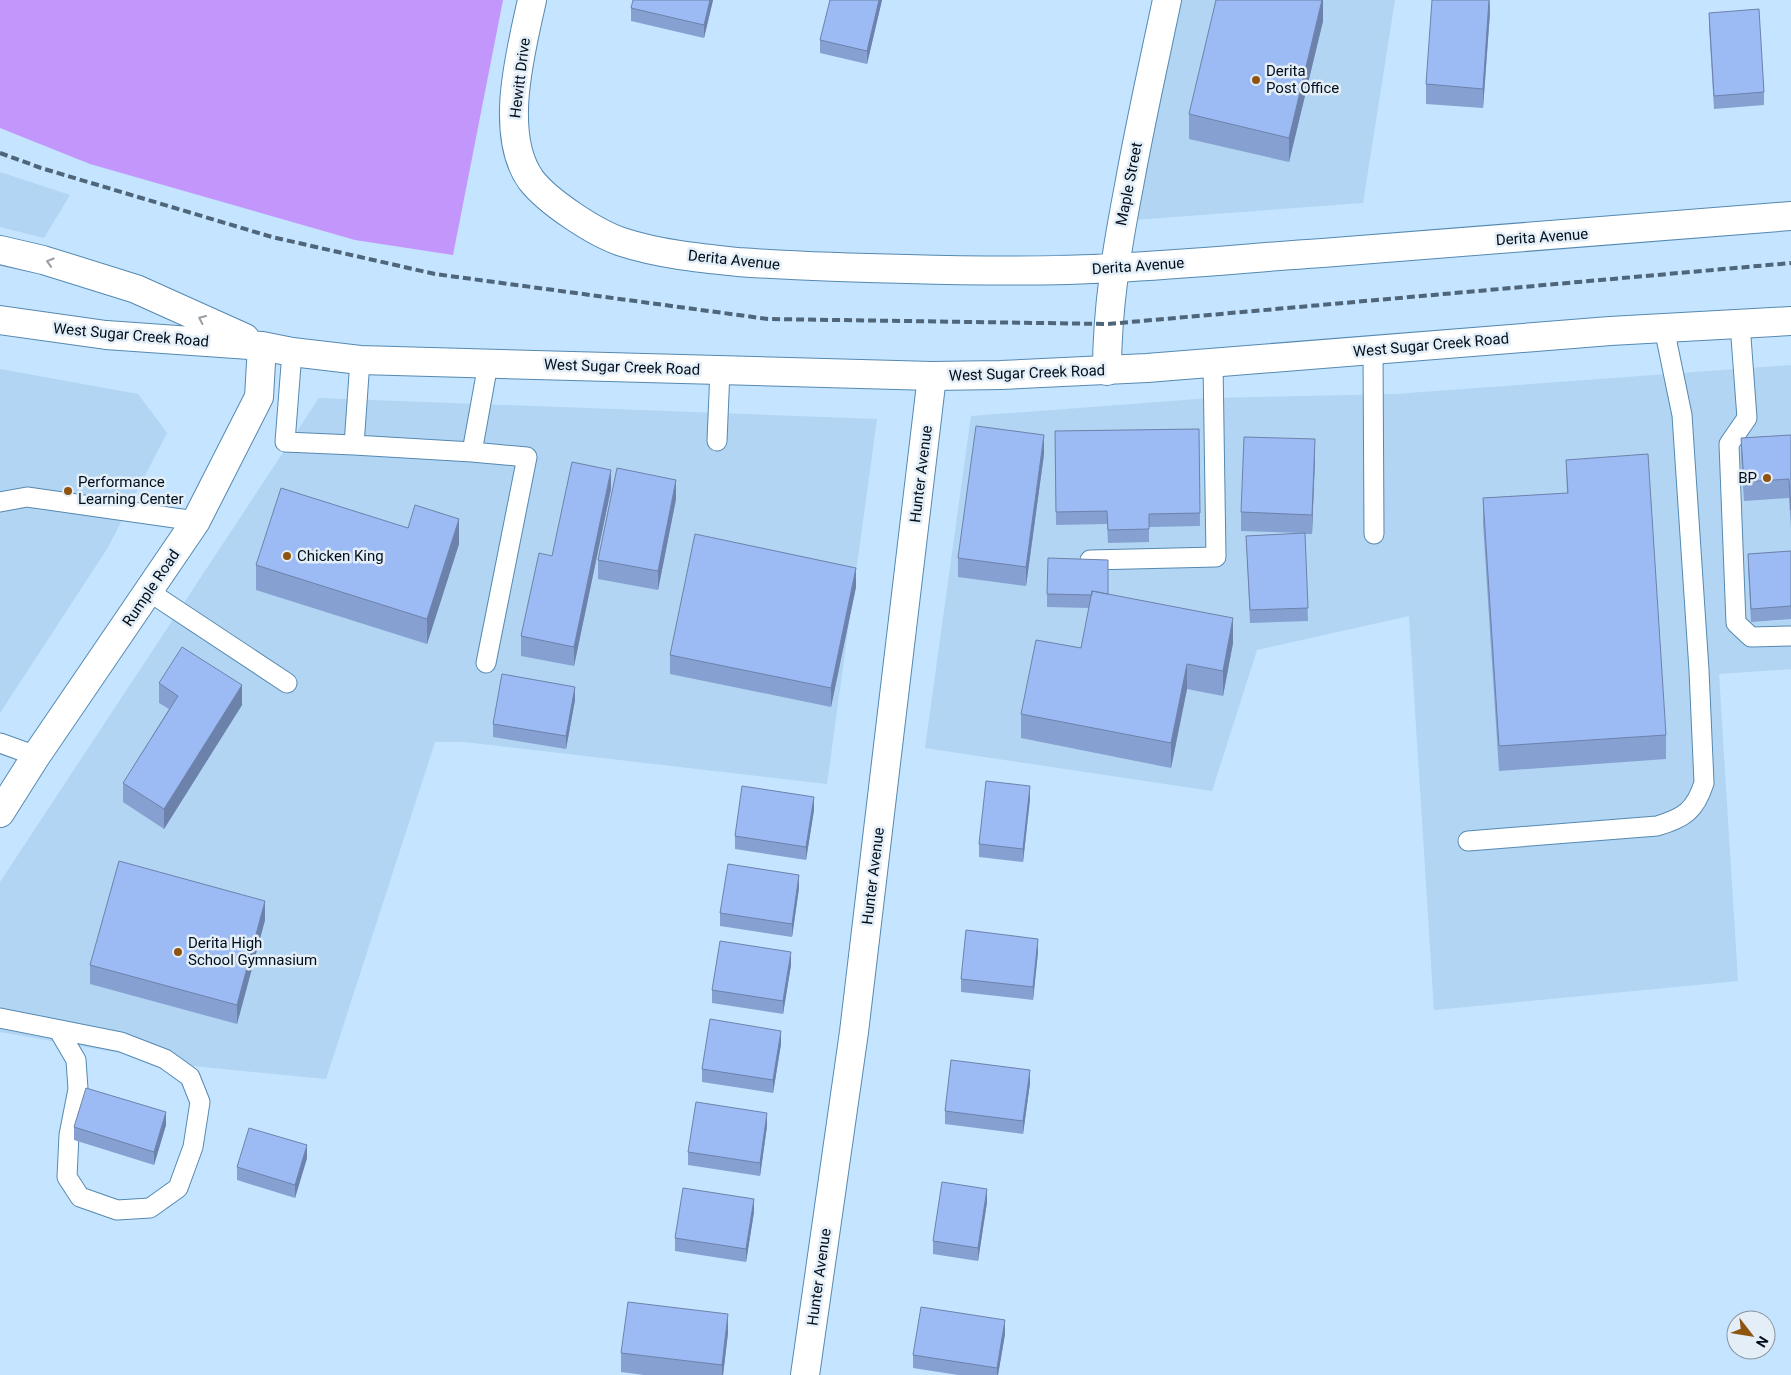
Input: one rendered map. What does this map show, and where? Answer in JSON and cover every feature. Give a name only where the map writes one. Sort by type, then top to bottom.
[{"type":"street","name":"Hewitt Drive","points":[[519,157],[514,125],[516,84],[532,0]]},
{"type":"street","name":"Maple Street","points":[[1107,371],[1108,324],[1114,268],[1166,0]]},
{"type":"street","name":"Derita Avenue","points":[[519,157],[531,179],[544,193],[581,222],[619,241],[656,251],[710,259],[834,268],[980,271],[1114,268],[1536,238],[1791,216]]},
{"type":"street","name":"West Sugar Creek Road","points":[[0,250],[43,260],[136,289],[262,346]]},
{"type":"street","name":"West Sugar Creek Road","points":[[0,320],[106,335],[262,346],[292,352],[360,360],[932,376],[1107,371],[1664,328],[1791,321]]},
{"type":"street","name":"Rumple Road","points":[[0,813],[36,756],[196,521],[259,397],[262,346]]},
{"type":"street","name":"Hunter Avenue","points":[[805,1375],[854,1032],[932,376]]},
{"type":"lane","points":[[1740,324],[1747,418],[1729,444],[1736,623],[1751,637],[1791,636]]},
{"type":"lane","points":[[1468,841],[1657,826],[1677,820],[1691,809],[1699,798],[1704,783],[1687,479],[1682,415],[1664,328]]},
{"type":"lane","points":[[1373,350],[1374,534]]},
{"type":"lane","points":[[292,352],[285,442],[472,452],[528,457],[486,663]]},
{"type":"lane","points":[[354,446],[360,360]]},
{"type":"lane","points":[[1090,560],[1216,557],[1213,363]]},
{"type":"lane","points":[[472,452],[488,364]]},
{"type":"lane","points":[[717,441],[720,370]]},
{"type":"lane","points":[[1729,444],[1756,442]]},
{"type":"lane","points":[[0,502],[27,497],[196,521]]},
{"type":"lane","points":[[148,592],[287,683]]},
{"type":"lane","points":[[0,743],[36,756]]},
{"type":"lane","points":[[0,1018],[121,1042],[165,1059],[190,1077],[200,1102],[193,1148],[178,1188],[150,1208],[117,1210],[80,1197],[67,1177],[68,1135],[78,1089],[77,1070],[76,1060],[59,1030]]},
{"type":"shaded area","points":[[0,0],[503,0],[453,255],[355,240],[90,164],[0,128]]},
{"type":"shaded area","points":[[1179,0],[1395,0],[1363,203],[1133,220]]},
{"type":"shaded area","points":[[0,172],[70,195],[44,238],[0,227]]},
{"type":"shaded area","points":[[1791,365],[1791,669],[1719,674],[1738,981],[1434,1010],[1409,616],[1257,650],[1212,791],[925,748],[971,416],[1211,398],[1395,394]]},
{"type":"shaded area","name":"Performance Learning Center","points":[[0,369],[138,394],[167,433],[107,549],[0,713]]},
{"type":"shaded area","points":[[319,398],[877,419],[827,784],[464,742],[435,742],[326,1079],[193,1066],[0,1032],[0,882]]},
{"type":"building","points":[[633,0],[710,0],[704,25],[631,8]]},
{"type":"building","points":[[830,0],[879,0],[867,51],[820,40]]},
{"type":"building","name":"Derita Post Office","points":[[1216,0],[1322,0],[1289,138],[1189,114]]},
{"type":"building","points":[[1432,0],[1489,0],[1483,89],[1426,84]]},
{"type":"building","points":[[1759,9],[1764,92],[1714,96],[1709,13]]},
{"type":"building","points":[[976,426],[1044,435],[1026,567],[958,558]]},
{"type":"building","points":[[1199,429],[1200,513],[1149,514],[1149,529],[1108,530],[1107,511],[1056,512],[1055,431]]},
{"type":"building","points":[[1791,435],[1791,510],[1789,479],[1744,482],[1741,438]]},
{"type":"building","points":[[1244,437],[1315,439],[1312,515],[1241,512]]},
{"type":"building","points":[[1648,454],[1666,735],[1499,746],[1483,498],[1568,493],[1566,460]]},
{"type":"building","points":[[572,462],[611,470],[574,647],[521,636],[539,553],[552,556]]},
{"type":"building","points":[[617,468],[676,480],[658,571],[598,560]]},
{"type":"building","points":[[281,488],[408,528],[415,505],[459,519],[427,619],[256,565]]},
{"type":"building","points":[[1305,533],[1308,608],[1250,610],[1246,536]]},
{"type":"building","points":[[695,534],[856,568],[831,688],[670,655]]},
{"type":"building","points":[[1791,551],[1791,606],[1751,609],[1748,554]]},
{"type":"building","points":[[1048,558],[1108,560],[1108,594],[1092,591],[1092,595],[1047,594]]},
{"type":"building","points":[[1092,591],[1233,618],[1223,671],[1187,664],[1171,743],[1021,714],[1036,640],[1081,648]]},
{"type":"building","points":[[182,647],[242,685],[164,809],[123,783],[178,696],[159,683]]},
{"type":"building","points":[[502,674],[575,687],[566,736],[493,724]]},
{"type":"building","points":[[986,781],[1030,786],[1023,849],[979,844]]},
{"type":"building","points":[[742,786],[814,797],[806,847],[735,836]]},
{"type":"building","name":"Derita High School Gymnasium","points":[[119,861],[265,901],[237,1005],[90,965]]},
{"type":"building","points":[[728,864],[799,875],[792,924],[720,913]]},
{"type":"building","points":[[966,930],[1038,939],[1033,987],[961,979]]},
{"type":"building","points":[[720,941],[791,952],[783,1001],[712,990]]},
{"type":"building","points":[[710,1019],[781,1031],[773,1080],[702,1069]]},
{"type":"building","points":[[951,1060],[1030,1070],[1023,1121],[945,1111]]},
{"type":"building","points":[[86,1088],[166,1112],[154,1152],[74,1127]]},
{"type":"building","points":[[696,1102],[767,1113],[760,1163],[688,1152]]},
{"type":"building","points":[[249,1128],[307,1145],[295,1185],[237,1167]]},
{"type":"building","points":[[942,1182],[987,1189],[978,1248],[933,1241]]},
{"type":"building","points":[[683,1188],[754,1199],[746,1249],[675,1238]]},
{"type":"building","points":[[628,1302],[728,1314],[722,1365],[621,1353]]},
{"type":"building","points":[[921,1307],[1005,1320],[997,1368],[913,1355]]},
{"type":"railway","points":[[0,153],[41,168],[272,237],[435,274],[768,319],[1108,324],[1791,263]]},
{"type":"place","name":"Derita Post Office","points":[[1256,80]]},
{"type":"place","name":"BP","points":[[1767,478]]},
{"type":"place","name":"Performance Learning Center","points":[[68,491]]},
{"type":"place","name":"Chicken King","points":[[287,556]]},
{"type":"place","name":"Derita High School Gymnasium","points":[[178,952]]}]
